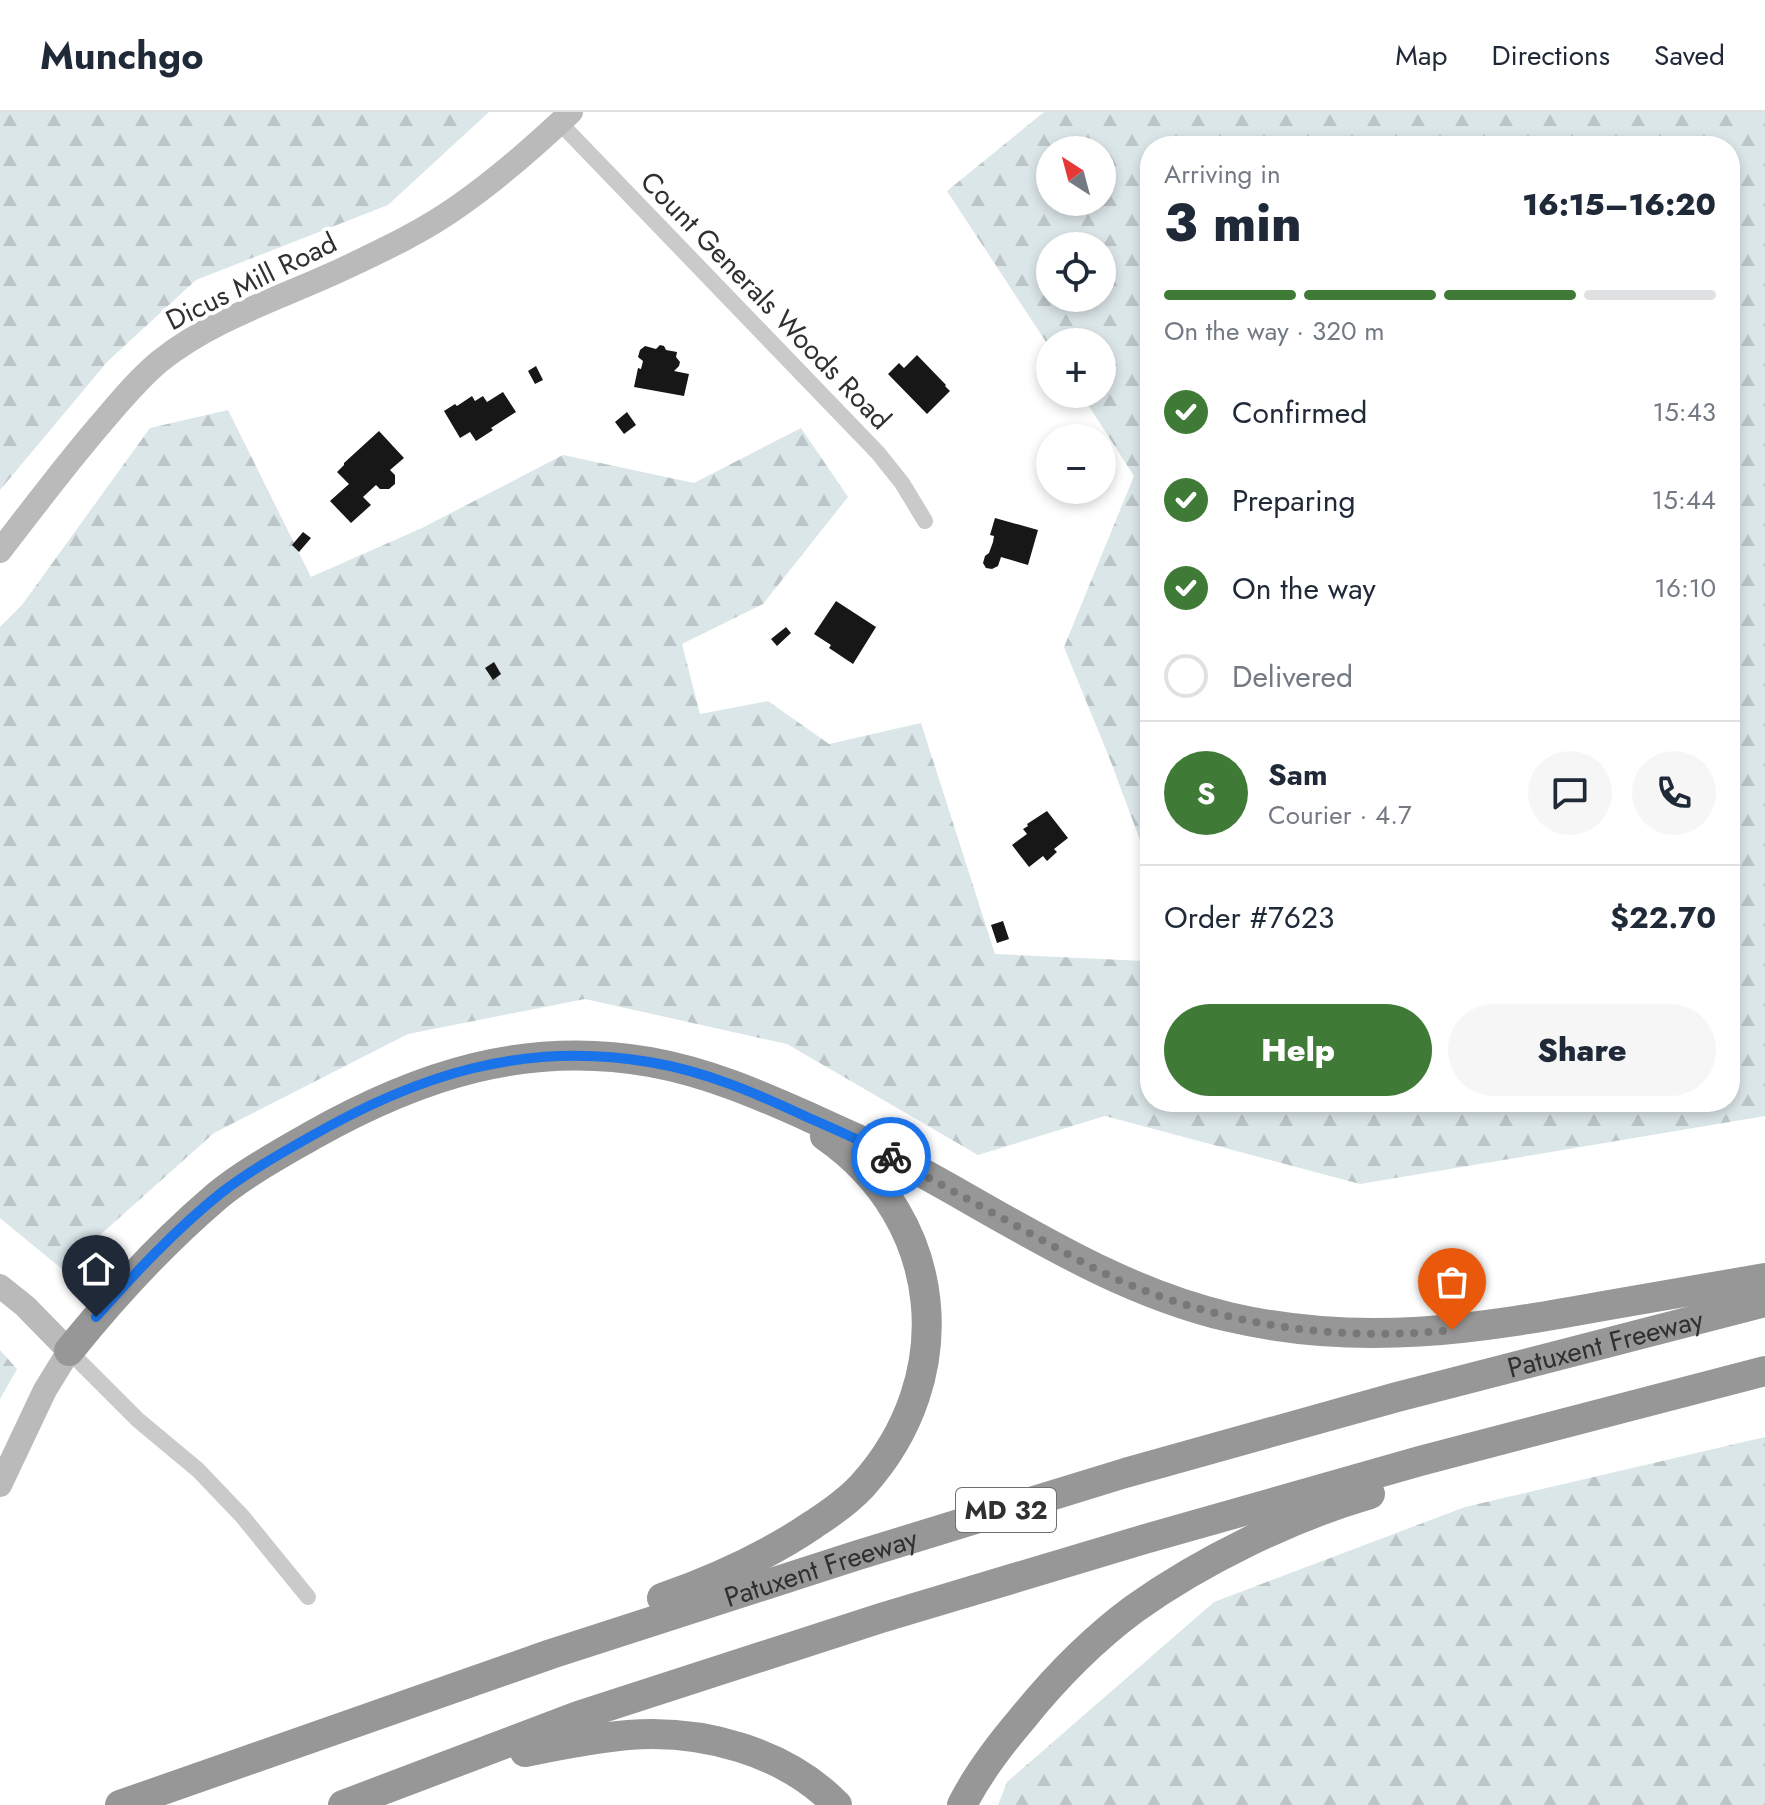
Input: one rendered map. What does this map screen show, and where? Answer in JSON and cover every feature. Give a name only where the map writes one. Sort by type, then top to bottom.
[{"type":"highway","points":[[69,1351],[139,1268],[221,1193],[280,1154],[391,1095],[436,1078],[520,1058],[570,1056],[652,1062],[736,1086],[868,1144],[1066,1254],[1122,1281],[1173,1301],[1281,1328],[1389,1334],[1445,1331],[1765,1278]]},
{"type":"highway","points":[[258,1756],[547,1638],[744,1566],[835,1510],[880,1464],[912,1405],[927,1340],[927,1311],[913,1247],[879,1188],[855,1162],[832,1141],[777,1103]]},
{"type":"highway","name":"Patuxent Freeway","points":[[120,1805],[551,1654],[1125,1473],[1397,1397],[1765,1302]]},
{"type":"highway","name":"MD 32","points":[[348,1803],[578,1716],[881,1618],[1420,1461],[1765,1371]]},
{"type":"highway","points":[[962,1805],[1002,1743],[1044,1692],[1089,1647],[1134,1609],[1238,1547],[1359,1497],[1732,1379]]},
{"type":"highway","points":[[348,1803],[521,1753],[630,1734],[679,1734],[722,1742],[765,1756],[800,1775],[837,1805]]},
{"type":"street","name":"Count Generals Woods Road","points":[[566,118],[878,453],[902,483],[925,521]]},
{"type":"street","name":"Dicus Mill Road","points":[[0,551],[79,450],[125,396],[160,362],[206,330],[272,298],[341,270],[458,207],[509,169],[566,118]]},
{"type":"street","points":[[0,1286],[25,1306],[138,1420],[198,1470],[242,1516],[308,1597]]},
{"type":"street","points":[[0,1485],[45,1390],[69,1351]]},
{"type":"green space","points":[[0,112],[489,112],[388,205],[196,280],[108,361],[0,490]]},
{"type":"green space","points":[[1044,112],[1765,112],[1765,1116],[1360,1184],[1105,1116],[978,1155],[787,1044],[585,999],[408,1034],[214,1133],[62,1269],[0,1218],[0,627],[22,605],[150,428],[228,410],[311,577],[422,528],[563,455],[694,483],[801,428],[848,497],[763,604],[682,644],[700,714],[768,701],[829,744],[921,723],[995,954],[1140,961],[1140,1112],[1740,1112],[1740,136],[1140,136],[1140,840],[1064,647],[1134,476],[1116,448],[1116,424],[1100,424],[1090,408],[1116,408],[1116,328],[1037,328],[947,191]]},
{"type":"green space","points":[[0,1350],[17,1369],[0,1399]]},
{"type":"green space","points":[[1765,1437],[1765,1805],[998,1805],[1007,1782],[1214,1602],[1465,1507]]},
{"type":"building","points":[[660,345],[677,352],[680,362],[674,371],[689,374],[684,396],[634,387],[638,368],[641,369],[643,361],[638,357],[640,350],[645,346],[656,349]]},
{"type":"building","points":[[917,355],[950,391],[927,414],[888,374],[899,363],[904,368]]},
{"type":"building","points":[[536,366],[543,380],[535,384],[528,371]]},
{"type":"building","points":[[503,392],[516,412],[476,441],[470,432],[460,438],[444,411],[472,396],[475,401],[483,396],[487,402]]},
{"type":"building","points":[[627,412],[636,425],[624,434],[615,422]]},
{"type":"building","points":[[379,431],[404,458],[390,470],[395,475],[395,484],[389,489],[380,489],[376,485],[363,497],[371,505],[351,523],[330,501],[349,484],[337,472]]},
{"type":"building","points":[[995,518],[1038,530],[1028,565],[1001,557],[998,566],[986,568],[983,563],[993,542],[994,536],[990,535]]},
{"type":"building","points":[[303,532],[311,538],[299,552],[292,545]]},
{"type":"building","points":[[836,601],[876,627],[853,664],[814,634]]},
{"type":"building","points":[[786,627],[791,633],[777,646],[771,639]]},
{"type":"building","points":[[494,662],[501,674],[493,680],[485,668]]},
{"type":"building","points":[[1047,811],[1068,838],[1054,849],[1057,852],[1047,861],[1043,856],[1029,867],[1012,845],[1027,834],[1023,829],[1027,824]]},
{"type":"building","points":[[1003,921],[1009,939],[997,943],[991,925]]},
{"type":"way so far","points":[[891,1157],[1066,1254],[1173,1301],[1281,1328],[1389,1334],[1452,1330]]},
{"type":"route","points":[[96,1317],[139,1268],[200,1211],[221,1193],[280,1154],[391,1095],[436,1078],[520,1058],[615,1058],[652,1062],[694,1073],[777,1103],[891,1157]]}]
